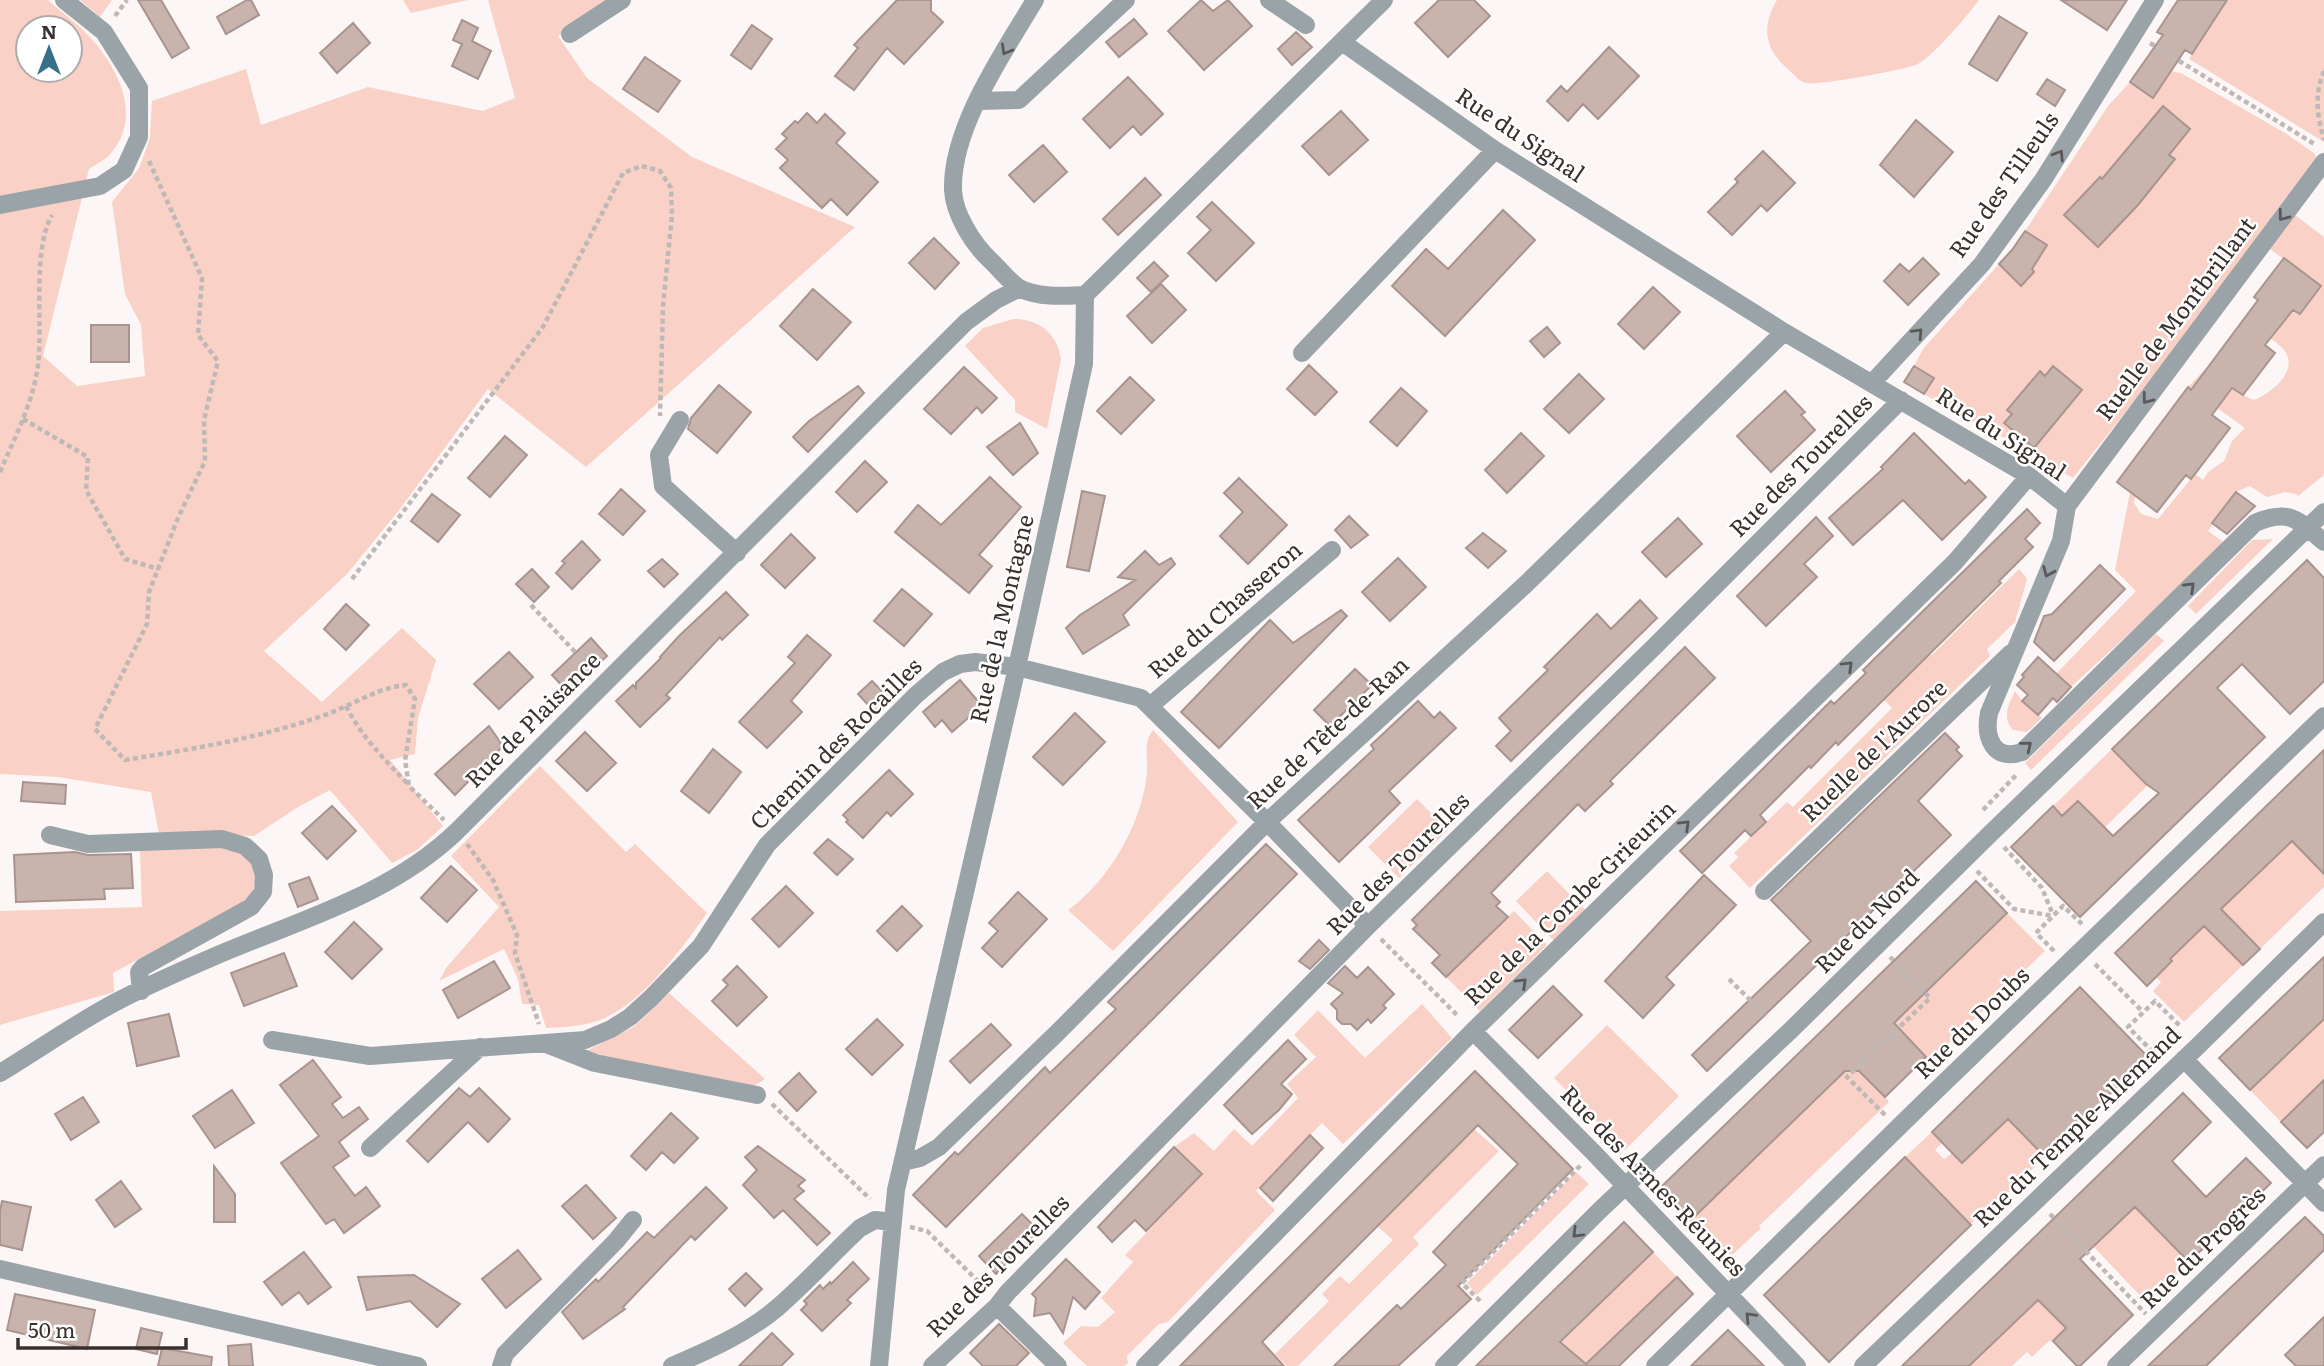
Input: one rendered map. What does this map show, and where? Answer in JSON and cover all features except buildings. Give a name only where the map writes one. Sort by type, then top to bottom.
[{"type":"street","points":[[0,205],[100,186],[124,170],[139,138],[139,88],[104,32],[64,0]]},
{"type":"street","points":[[570,34],[622,0]]},
{"type":"street","points":[[1035,0],[989,79],[963,133],[955,167],[953,192],[960,217],[985,255],[1020,288],[1052,297],[1085,295],[1384,0]]},
{"type":"street","points":[[979,101],[1019,100],[1126,0]]},
{"type":"street","points":[[1269,0],[1306,25]]},
{"type":"street","name":"Rue des Tilleuls","points":[[1872,383],[1982,264],[2043,180],[2155,0]]},
{"type":"street","name":"Rue du Signal","points":[[1342,42],[1494,150],[1784,332],[2029,476],[2067,506],[2061,541],[1989,713],[1987,724],[1991,743],[1997,751],[2012,755],[2022,752],[2255,523],[2279,515],[2295,518],[2308,528]]},
{"type":"street","points":[[1302,353],[1494,150]]},
{"type":"street","name":"Ruelle de Montbrillant","points":[[2067,506],[2324,162]]},
{"type":"street","name":"Rue de Plaisance","points":[[0,1073],[114,1003],[221,954],[314,917],[388,883],[416,866],[456,832],[966,322],[996,300],[1020,288]]},
{"type":"street","name":"Rue de la Montagne","points":[[879,1366],[901,1224],[896,1190],[1084,364],[1085,295]]},
{"type":"street","name":"Rue de Tête-de-Ran","points":[[902,1162],[920,1158],[939,1147],[1267,822],[1525,584],[1784,332]]},
{"type":"street","name":"Rue des Tourelles","points":[[932,1366],[997,1306],[1368,926],[1664,637],[1901,400]]},
{"type":"street","points":[[680,420],[659,455],[663,486],[737,553]]},
{"type":"street","name":"Rue de la Combe-Grieurin","points":[[1145,1366],[1469,1028],[1955,562],[2029,476]]},
{"type":"street","name":"Rue du Nord","points":[[1444,1366],[1625,1186],[1791,1030],[2324,512]]},
{"type":"street","points":[[2308,528],[2324,542]]},
{"type":"street","name":"Rue du Chasseron","points":[[1150,706],[1332,550]]},
{"type":"street","name":"Ruelle de l'Aurore","points":[[1764,891],[2017,646]]},
{"type":"street","name":"Chemin des Rocailles","points":[[272,1040],[370,1056],[585,1040],[630,1017],[651,998],[701,946],[767,845],[916,695],[943,672],[960,664],[975,662],[1017,667],[1142,698],[1150,706]]},
{"type":"street","points":[[1150,706],[1368,926]]},
{"type":"street","name":"Rue du Doubs","points":[[1655,1366],[2324,716]]},
{"type":"street","points":[[50,835],[88,844],[222,839],[245,846],[259,859],[264,875],[263,892],[251,907],[143,967],[139,972],[141,990]]},
{"type":"street","name":"Rue du Temple-Allemand","points":[[1863,1366],[2324,922]]},
{"type":"street","name":"Rue des Armes-Réunies","points":[[1469,1028],[1797,1366]]},
{"type":"street","points":[[546,1044],[595,1063],[757,1095]]},
{"type":"street","points":[[370,1148],[480,1047]]},
{"type":"street","points":[[2184,1059],[2324,1203]]},
{"type":"street","name":"Rue du Progrès","points":[[2116,1366],[2324,1165]]},
{"type":"street","points":[[501,1366],[505,1354],[633,1220]]},
{"type":"street","points":[[672,1366],[743,1332],[777,1308],[860,1228],[875,1220],[901,1224]]},
{"type":"street","points":[[0,1269],[418,1366]]},
{"type":"street","points":[[997,1306],[1058,1366]]},
{"type":"path","points":[[2135,34],[2324,150]]},
{"type":"path","points":[[2324,71],[2316,96],[2324,140]]},
{"type":"path","points":[[139,138],[202,278],[198,335],[218,360],[204,420],[205,461],[149,592],[147,624],[95,729],[125,760],[218,745],[326,715],[387,687],[406,685],[415,699],[405,760],[409,786]]},
{"type":"path","points":[[352,579],[543,327],[623,173],[642,166],[660,171],[671,188],[672,215],[660,372],[659,455]]},
{"type":"path","points":[[0,472],[32,397],[38,365],[42,251],[46,226],[65,192]]},
{"type":"path","points":[[23,419],[88,457],[86,490],[125,559],[158,569]]},
{"type":"path","points":[[531,605],[592,669]]},
{"type":"path","points":[[346,706],[370,745],[456,832],[493,880],[517,935],[515,953],[546,1044]]},
{"type":"path","points":[[1983,811],[2022,768]]},
{"type":"path","points":[[2003,846],[2042,888],[2053,916]]},
{"type":"path","points":[[1977,871],[2014,909],[2053,916]]},
{"type":"path","points":[[2053,949],[2036,933],[2063,906],[2080,923]]},
{"type":"path","points":[[1387,945],[1469,1028]]},
{"type":"path","points":[[2082,951],[2143,1012]]},
{"type":"path","points":[[1883,1114],[1847,1077],[1930,998],[1894,961]]},
{"type":"path","points":[[1728,979],[1766,1016]]},
{"type":"path","points":[[2153,1052],[2128,1027],[2143,1012],[2155,1001],[2180,1026]]},
{"type":"path","points":[[757,1095],[769,1101],[870,1199]]},
{"type":"path","points":[[1480,1301],[1462,1283],[1578,1168]]},
{"type":"path","points":[[2049,1214],[2157,1326]]},
{"type":"path","points":[[901,1224],[927,1231],[984,1287]]},
{"type":"shaded area","points":[[0,0],[48,0],[64,14],[14,14],[14,84],[84,84],[84,31],[109,62],[123,92],[125,123],[120,139],[111,153],[89,169],[43,356],[77,386],[145,376],[141,325],[125,294],[112,202],[139,168],[150,138],[152,101],[246,69],[261,125],[368,87],[483,111],[515,98],[488,0],[610,0],[558,36],[587,78],[692,157],[855,227],[586,467],[488,389],[400,509],[347,574],[264,651],[322,702],[402,628],[436,660],[418,718],[415,754],[390,760],[443,826],[417,850],[392,863],[330,790],[254,836],[159,834],[151,792],[58,777],[0,774]]},
{"type":"shaded area","points":[[80,0],[112,0],[100,17]]},
{"type":"shaded area","points":[[403,0],[468,0],[411,13]]},
{"type":"shaded area","points":[[1777,0],[1979,0],[1940,45],[1916,65],[1860,77],[1813,83],[1797,78],[1774,54],[1770,46],[1767,28]]},
{"type":"shaded area","points":[[2227,0],[2324,0],[2324,142],[2189,59]]},
{"type":"shaded area","points":[[2171,71],[2181,73],[2285,133],[2316,157],[2175,350],[2073,478],[1999,435],[2000,431],[1992,426],[1988,430],[1924,394],[1934,378],[1914,366],[1923,349],[1999,264],[2021,285],[2034,272],[2013,250],[2035,264],[2047,245],[2025,231],[2108,106],[2130,82],[2153,98]]},
{"type":"shaded area","points":[[2295,215],[2324,237],[2324,475],[2298,496],[2285,492],[2267,497],[2250,486],[2236,492],[2208,531],[2226,544],[2071,687],[2056,674],[2136,591],[2115,570],[2130,492],[2135,496],[2134,503],[2141,514],[2158,519],[2195,474],[2203,480],[2208,472],[2224,461],[2232,441],[2245,428],[2188,387],[2210,364],[2229,385],[2254,400],[2275,387],[2286,373],[2288,358],[2284,350],[2248,323],[2293,310],[2300,314],[2321,287],[2270,249]]},
{"type":"shaded area","points":[[1013,319],[1031,322],[1045,329],[1059,350],[1061,359],[1047,429],[1015,412],[1015,400],[965,346],[983,328]]},
{"type":"shaded area","points":[[2273,539],[2196,614],[2188,606],[2252,540]]},
{"type":"shaded area","points":[[2019,569],[2027,579],[2015,622],[1987,649],[1990,656],[1750,888],[1729,866],[1738,857],[1734,853],[1787,802],[1793,807],[1892,708],[1883,699]]},
{"type":"shaded area","points":[[2156,634],[2164,641],[2031,770],[2025,763]]},
{"type":"shaded area","points":[[2015,691],[2022,701],[2042,718],[2027,732],[2013,730],[2007,720],[2007,710]]},
{"type":"shaded area","points":[[1153,730],[1238,822],[1113,951],[1068,910],[1083,898],[1110,867],[1131,830],[1144,791],[1147,745]]},
{"type":"shaded area","points":[[2112,749],[2148,785],[2089,843],[2073,827],[2089,810],[2079,800],[2062,816],[2053,806]]},
{"type":"shaded area","points":[[540,766],[626,852],[635,844],[707,913],[649,986],[605,1018],[576,1026],[546,1028],[539,1005],[522,1004],[518,979],[504,949],[439,981],[446,968],[499,907],[451,856]]},
{"type":"shaded area","points":[[1417,799],[1448,830],[1399,878],[1368,847]]},
{"type":"shaded area","points":[[2324,810],[2324,887],[2260,949],[2228,950],[2243,965],[2184,1022],[2153,991],[2161,982],[2156,977],[2172,962],[2170,959]]},
{"type":"shaded area","points":[[212,845],[234,851],[249,860],[255,875],[250,898],[113,973],[114,992],[0,1025],[0,911],[142,907],[140,851]]},
{"type":"shaded area","points":[[1547,871],[1587,912],[1556,943],[1516,901]]},
{"type":"shaded area","points":[[1514,911],[1547,945],[1480,1011],[1446,977]]},
{"type":"shaded area","points":[[2007,913],[2045,951],[1931,1061],[1926,1057],[1885,1097],[1889,1102],[1729,1258],[1691,1219],[1929,989],[1898,956],[1908,947],[1939,978]]},
{"type":"shaded area","points":[[669,993],[765,1079],[751,1088],[584,1052],[635,1026]]},
{"type":"shaded area","points":[[1422,1004],[1452,1038],[1343,1144],[1322,1123],[1256,1191],[1275,1210],[1168,1322],[1159,1324],[1127,1356],[1128,1363],[1125,1366],[1087,1366],[1063,1343],[1081,1326],[1098,1327],[1115,1312],[1101,1298],[1133,1262],[1125,1255],[1202,1175],[1174,1147],[1194,1133],[1214,1151],[1234,1129],[1252,1146],[1298,1098],[1287,1084],[1316,1057],[1294,1035],[1318,1010],[1365,1058]]},
{"type":"shaded area","points":[[2324,1019],[2324,1083],[2281,1122],[2250,1090]]},
{"type":"shaded area","points":[[1607,1025],[1679,1096],[1625,1150],[1554,1078]]},
{"type":"shaded area","points":[[2120,1028],[2133,1042],[2030,1141],[2045,1157],[1992,1208],[1982,1213],[1829,1363],[1795,1327],[1905,1157],[1932,1132],[1942,1143],[1935,1150],[1944,1159],[1952,1153],[1962,1163],[2001,1126],[1970,1094],[1977,1088],[2009,1120],[2100,1033],[2107,1040]]},
{"type":"shaded area","points":[[1474,1129],[1499,1151],[1413,1237],[1419,1244],[1298,1366],[1287,1366],[1275,1354],[1329,1301],[1322,1294],[1340,1276],[1349,1284],[1393,1240],[1377,1226]]},
{"type":"shaded area","points":[[1576,1172],[1589,1184],[1477,1295],[1467,1283]]},
{"type":"shaded area","points":[[2135,1207],[2189,1262],[2147,1303],[2093,1246]]},
{"type":"shaded area","points":[[1653,1252],[1677,1277],[1584,1366],[1535,1366],[1561,1343]]},
{"type":"shaded area","points":[[2038,1300],[2066,1328],[2053,1341],[2049,1341],[2032,1357],[2027,1352],[2012,1366],[1969,1366]]}]
